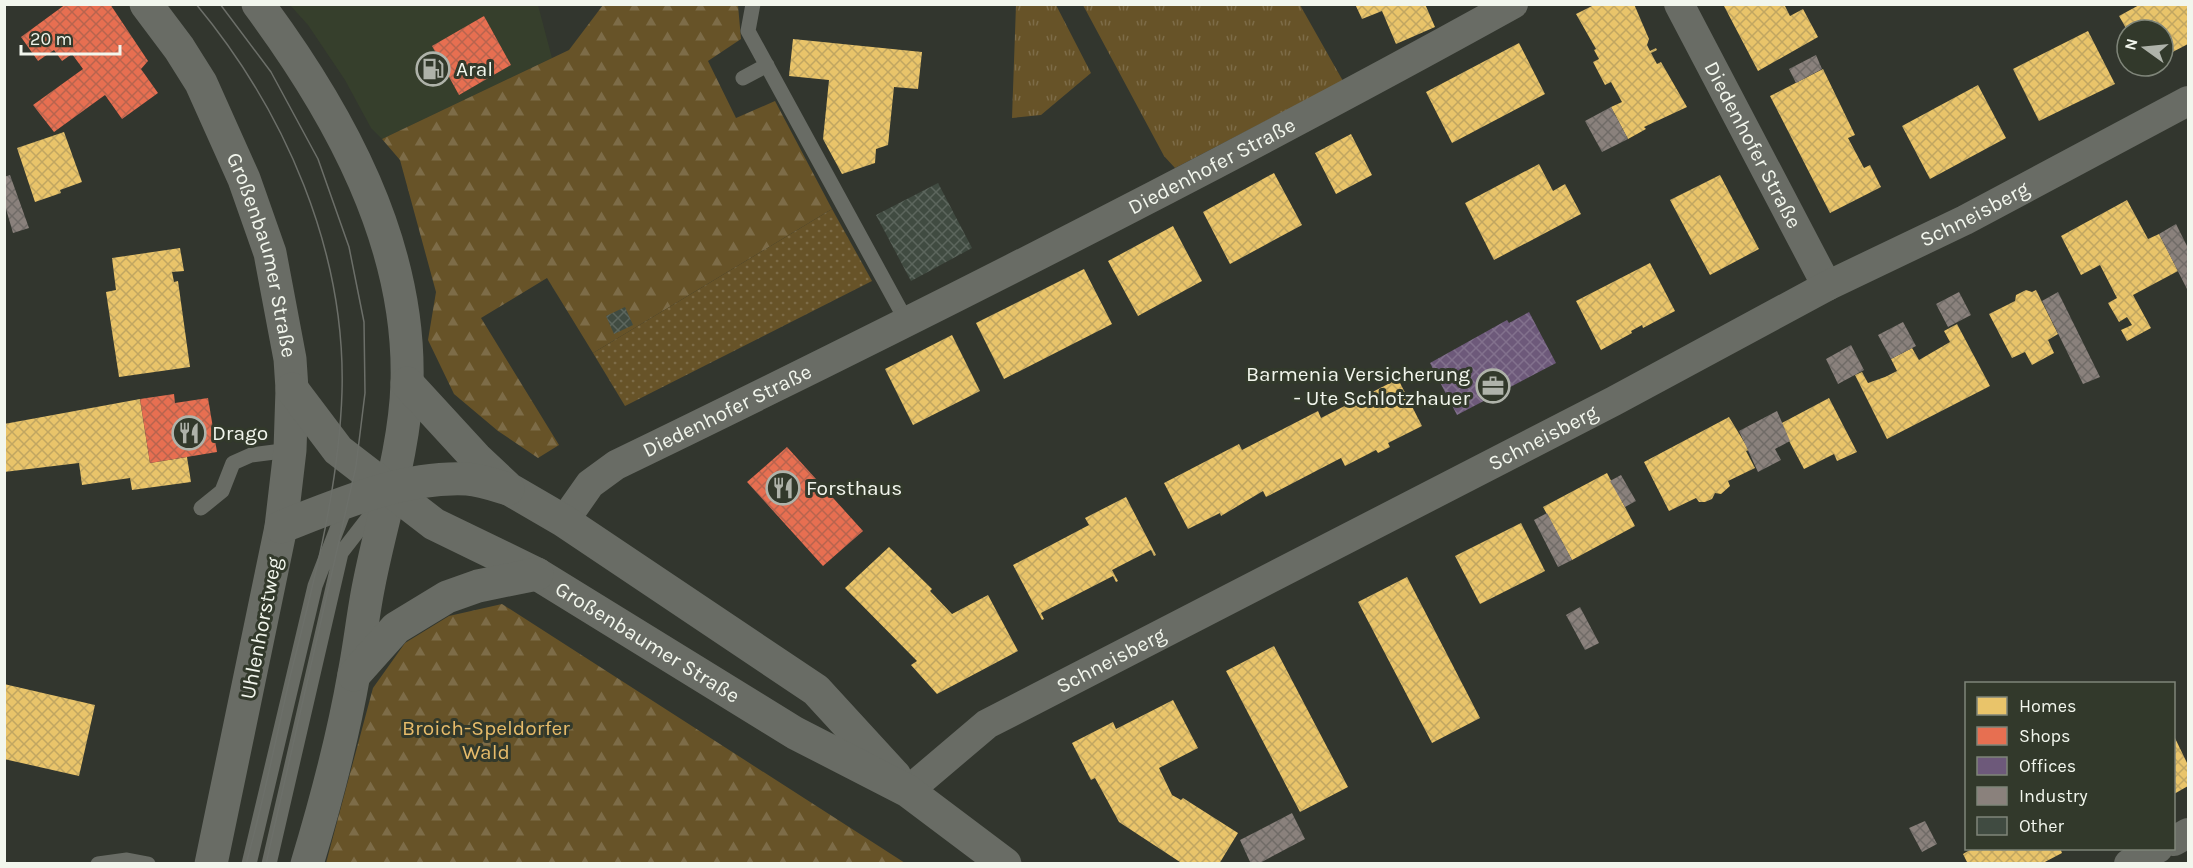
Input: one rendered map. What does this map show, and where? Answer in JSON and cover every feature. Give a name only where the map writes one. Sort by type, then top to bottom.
[{"type":"street","name":"Großenbaumer Straße","points":[[146,4],[180,48],[201,83],[244,178],[270,253],[290,359],[292,389],[338,450],[434,524],[537,574],[795,733],[908,791],[1005,864]]},
{"type":"street","points":[[258,4],[304,69],[370,193],[392,253],[404,318],[407,383],[391,489],[369,583],[354,675],[333,767],[307,864]]},
{"type":"street","name":"Diedenhofer Straße","points":[[564,521],[590,484],[616,465],[908,324],[1176,186],[1513,4]]},
{"type":"street","name":"Diedenhofer Straße","points":[[1679,4],[1827,286]]},
{"type":"street","name":"Schneisberg","points":[[908,791],[987,723],[1614,401],[1827,286],[1965,220],[2188,101]]},
{"type":"street","name":"Großenbaumer Straße","points":[[407,383],[476,458],[509,489],[564,521],[816,690],[908,791]]},
{"type":"street","name":"Uhlenhorstweg","points":[[211,864],[281,527],[290,450],[292,389]]},
{"type":"street","name":"Großenbaumer Straße","points":[[281,527],[348,500],[441,479],[470,479],[509,489]]},
{"type":"street","points":[[354,675],[396,628],[447,597],[478,586],[537,574]]},
{"type":"street","points":[[2129,864],[2156,850]]},
{"type":"lane","points":[[753,4],[748,31],[908,324]]},
{"type":"lane","points":[[743,78],[767,65]]},
{"type":"lane","points":[[201,508],[222,491],[233,463],[251,455],[290,450]]},
{"type":"lane","points":[[269,864],[341,553],[391,489]]},
{"type":"lane","points":[[249,864],[315,586],[348,500]]},
{"type":"lane","points":[[98,864],[127,860],[148,864]]},
{"type":"shaded area","name":"Aral","points":[[290,5],[538,5],[552,58],[382,139],[371,128],[345,80],[308,25]]},
{"type":"green space","points":[[603,5],[738,5],[741,39],[708,61],[736,118],[775,101],[832,209],[593,353],[547,278],[481,318],[559,445],[538,458],[498,431],[454,394],[428,340],[436,292],[400,160],[382,139],[569,50]]},
{"type":"green space","points":[[1016,5],[1056,5],[1091,73],[1041,115],[1012,118]]},
{"type":"green space","points":[[1083,5],[1300,5],[1343,81],[1175,168],[1164,156]]},
{"type":"green space","points":[[832,209],[872,281],[625,406],[593,353]]},
{"type":"green space","name":"Broich-Speldorfer Wald","points":[[502,604],[905,863],[326,863],[373,688],[405,643],[449,616]]},
{"type":"building: Homes","points":[[1355,4],[1425,4],[1435,27],[1396,44],[1382,11],[1362,19]]},
{"type":"building: Homes","points":[[1596,4],[1634,4],[1649,39],[1647,45],[1650,51],[1656,48],[1657,50],[1651,53],[1657,64],[1661,62],[1687,107],[1644,127],[1646,129],[1628,139],[1611,107],[1622,102],[1611,82],[1605,85],[1593,62],[1599,59],[1594,50],[1596,49],[1576,14]]},
{"type":"building: Homes","points":[[1726,4],[1784,4],[1790,16],[1803,9],[1818,37],[1758,71],[1724,6]]},
{"type":"building: Homes","points":[[2141,4],[2188,4],[2188,44],[2175,51],[2175,18],[2120,18],[2119,16]]},
{"type":"building: Homes","points":[[2088,31],[2115,84],[2039,121],[2013,69]]},
{"type":"building: Homes","points":[[793,39],[922,52],[918,89],[894,87],[888,145],[876,149],[875,163],[842,174],[823,139],[829,80],[789,76]]},
{"type":"building: Homes","points":[[1519,43],[1545,94],[1452,143],[1426,92]]},
{"type":"building: Homes","points":[[1823,69],[1855,135],[1848,138],[1864,168],[1870,165],[1881,187],[1830,213],[1770,96]]},
{"type":"building: Homes","points":[[1978,85],[2006,138],[1930,179],[1902,126]]},
{"type":"building: Homes","points":[[64,132],[82,182],[60,190],[61,193],[35,202],[17,148]]},
{"type":"building: Homes","points":[[1351,134],[1372,175],[1336,194],[1315,153]]},
{"type":"building: Homes","points":[[1539,164],[1553,191],[1565,184],[1581,214],[1494,260],[1465,203]]},
{"type":"building: Homes","points":[[1274,173],[1302,225],[1230,264],[1203,212]]},
{"type":"building: Homes","points":[[1720,175],[1759,249],[1710,275],[1670,200]]},
{"type":"building: Homes","points":[[2127,200],[2148,239],[2159,234],[2178,271],[2133,295],[2151,328],[2127,341],[2121,330],[2132,325],[2127,317],[2119,322],[2108,303],[2117,298],[2100,265],[2081,275],[2061,236]]},
{"type":"building: Homes","points":[[1173,226],[1202,281],[1138,316],[1108,261]]},
{"type":"building: Homes","points":[[180,248],[184,271],[172,272],[174,282],[178,281],[190,367],[119,377],[106,292],[116,290],[112,258]]},
{"type":"building: Homes","points":[[1650,263],[1675,311],[1643,328],[1642,325],[1601,350],[1576,301]]},
{"type":"building: Homes","points":[[1084,269],[1112,324],[1004,379],[976,323]]},
{"type":"building: Homes","points":[[2026,290],[2032,292],[2036,290],[2058,334],[2048,340],[2054,353],[2032,365],[2025,352],[2012,358],[1989,314],[2015,301],[2016,295]]},
{"type":"building: Homes","points":[[1957,324],[1990,386],[1887,439],[1855,375],[1862,372],[1868,383],[1885,377],[1897,371],[1891,359],[1912,348],[1919,360],[1950,342],[1944,331]]},
{"type":"building: Homes","points":[[952,335],[980,391],[913,425],[885,369]]},
{"type":"building: Homes","points":[[1398,379],[1422,426],[1388,443],[1390,447],[1378,453],[1376,450],[1345,466],[1341,458],[1266,497],[1263,491],[1221,516],[1220,513],[1188,529],[1164,483],[1239,444],[1242,450],[1318,411],[1321,418]]},
{"type":"building: Homes","points":[[1829,398],[1857,452],[1837,461],[1834,454],[1804,469],[1780,424]]},
{"type":"building: Homes","points":[[140,399],[150,463],[187,457],[191,482],[132,490],[130,478],[82,485],[79,463],[4,472],[4,424]]},
{"type":"building: Homes","points":[[1729,417],[1749,450],[1746,451],[1755,468],[1728,481],[1730,486],[1721,494],[1715,493],[1712,499],[1699,502],[1696,498],[1669,511],[1644,462]]},
{"type":"building: Homes","points":[[1607,473],[1635,526],[1572,560],[1543,507]]},
{"type":"building: Homes","points":[[1126,497],[1156,555],[1154,556],[1151,550],[1112,570],[1118,581],[1116,582],[1113,576],[1041,613],[1044,619],[1042,620],[1013,565],[1089,525],[1085,518]]},
{"type":"building: Homes","points":[[1521,523],[1545,571],[1480,604],[1455,556]]},
{"type":"building: Homes","points":[[889,547],[932,589],[930,591],[952,614],[988,595],[1018,651],[937,694],[911,665],[917,661],[845,588]]},
{"type":"building: Homes","points":[[1407,577],[1480,718],[1432,743],[1358,602]]},
{"type":"building: Homes","points":[[1274,646],[1348,787],[1300,812],[1226,671]]},
{"type":"building: Homes","points":[[4,684],[95,705],[79,776],[4,759]]},
{"type":"building: Homes","points":[[1173,700],[1198,748],[1159,768],[1172,795],[1181,800],[1183,798],[1238,833],[1219,864],[1183,864],[1119,822],[1095,778],[1091,780],[1072,743],[1113,722],[1116,729]]},
{"type":"building: Homes","points":[[2175,738],[2188,765],[2188,786],[2175,793]]},
{"type":"building: Homes","points":[[1970,850],[2061,850],[2062,853],[2041,864],[1968,864],[1963,854]]},
{"type":"building: Shops","points":[[66,4],[110,4],[148,61],[141,69],[158,93],[122,119],[105,95],[54,132],[33,105],[83,69],[72,54],[62,61],[54,50],[38,61],[21,37]]},
{"type":"building: Shops","points":[[484,16],[511,65],[459,95],[432,46]]},
{"type":"building: Shops","points":[[174,394],[175,403],[208,398],[217,452],[150,463],[140,399]]},
{"type":"building: Shops","points":[[787,447],[863,531],[823,566],[747,482]]},
{"type":"building: Offices","points":[[1529,312],[1556,363],[1457,415],[1430,363],[1507,320],[1509,323]]},
{"type":"building: Industry","points":[[1816,55],[1822,69],[1796,83],[1789,69]]},
{"type":"building: Industry","points":[[1611,107],[1628,139],[1602,152],[1585,121]]},
{"type":"building: Industry","points":[[10,175],[29,228],[13,233],[4,202],[4,177]]},
{"type":"building: Industry","points":[[2176,224],[2188,248],[2188,291],[2159,234]]},
{"type":"building: Industry","points":[[1959,292],[1971,315],[1948,327],[1936,304]]},
{"type":"building: Industry","points":[[2058,292],[2100,377],[2083,384],[2042,301]]},
{"type":"building: Industry","points":[[1903,322],[1916,346],[1891,359],[1878,335]]},
{"type":"building: Industry","points":[[1851,345],[1864,370],[1838,384],[1826,359]]},
{"type":"building: Industry","points":[[1777,411],[1790,441],[1775,449],[1781,460],[1758,472],[1739,431]]},
{"type":"building: Industry","points":[[1621,475],[1636,501],[1625,507],[1610,481]]},
{"type":"building: Industry","points":[[1547,513],[1572,560],[1558,567],[1534,520]]},
{"type":"building: Industry","points":[[1580,607],[1599,643],[1585,650],[1566,615]]},
{"type":"building: Industry","points":[[1292,813],[1305,839],[1258,864],[1251,864],[1240,840]]},
{"type":"building: Industry","points":[[1925,821],[1937,844],[1922,852],[1909,828]]},
{"type":"building: Other","points":[[938,183],[972,248],[911,281],[876,215]]},
{"type":"building: Other","points":[[625,307],[633,325],[614,334],[606,316]]},
{"type":"tram line","points":[[196,4],[228,46],[257,90],[304,185],[321,235],[333,287],[341,339],[340,428],[331,499],[259,817],[246,864]]},
{"type":"tram line","points":[[220,4],[271,72],[318,159],[349,247],[364,322],[365,393],[356,466],[266,864]]},
{"type":"place","name":"Aral","points":[[433,69]]},
{"type":"place","name":"Barmenia Versicherung - Ute Schlotzhauer","points":[[1493,386]]},
{"type":"place","name":"Drago","points":[[189,433]]},
{"type":"place","name":"Forsthaus","points":[[783,488]]}]
